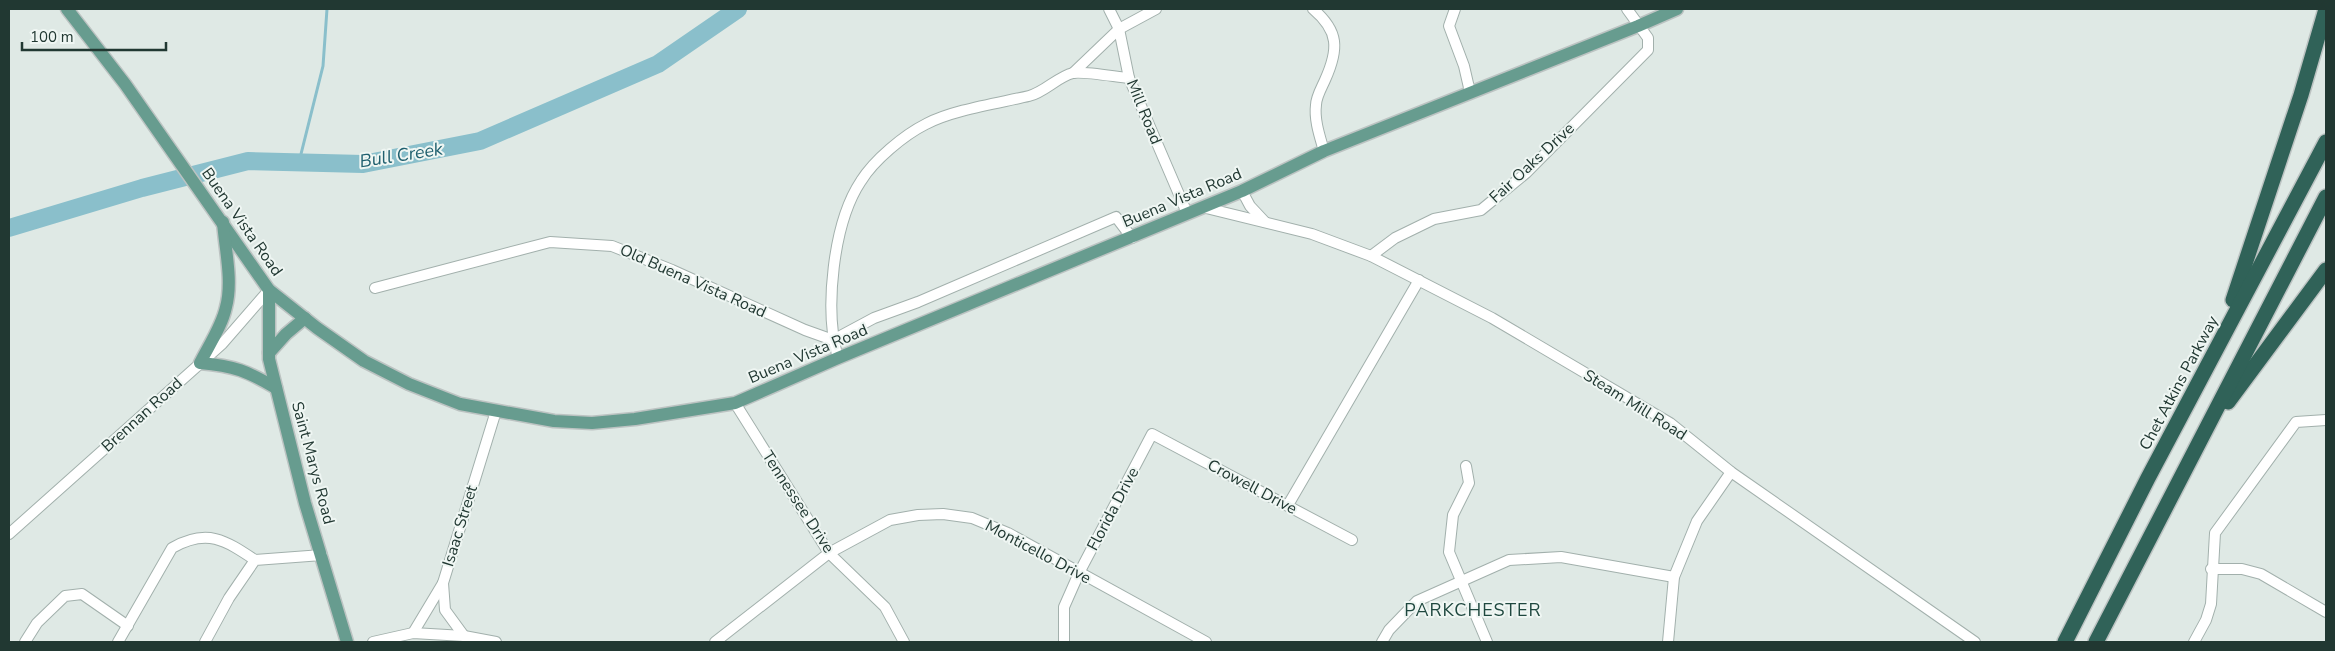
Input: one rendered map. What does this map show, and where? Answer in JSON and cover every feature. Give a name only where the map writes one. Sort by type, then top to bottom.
[{"type":"highway","points":[[2167,444],[2238,289],[2301,95],[2326,9]]},
{"type":"highway","name":"Chet Atkins Parkway","points":[[2065,642],[2326,142]]},
{"type":"highway","points":[[2096,642],[2326,197]]},
{"type":"highway","points":[[2200,440],[2326,270]]},
{"type":"main road","name":"Buena Vista Road","points":[[67,9],[223,222],[269,290],[362,360],[409,384],[460,404],[554,422],[592,423],[635,419],[735,403],[838,358],[1242,191],[1324,151],[1677,9]]},
{"type":"main road","points":[[79,9],[89,38]]},
{"type":"main road","points":[[223,222],[228,280],[227,304],[224,315],[200,363],[228,365],[244,370],[276,388]]},
{"type":"main road","name":"Saint Marys Road","points":[[269,290],[269,353],[276,388],[305,503],[322,555],[346,642]]},
{"type":"main road","points":[[269,353],[286,334],[305,318]]},
{"type":"street","name":"Mill Road","points":[[1109,9],[1119,29],[1129,78],[1187,213]]},
{"type":"street","points":[[838,358],[833,340],[833,270],[841,225],[861,181],[892,148],[927,123],[968,110],[1034,94],[1073,73],[1119,29],[1156,9]]},
{"type":"street","points":[[1313,9],[1326,20],[1336,41],[1331,67],[1316,104],[1318,131],[1324,151]]},
{"type":"street","points":[[1455,9],[1449,26],[1464,66],[1470,92]]},
{"type":"street","name":"Fair Oaks Drive","points":[[1371,256],[1395,238],[1434,219],[1481,210],[1526,173],[1648,50],[1648,38],[1627,9]]},
{"type":"street","points":[[1073,73],[1129,78]]},
{"type":"street","points":[[1242,191],[1250,206],[1266,223]]},
{"type":"street","name":"Steam Mill Road","points":[[1202,207],[1312,234],[1371,256],[1492,318],[1670,423],[1731,472],[1975,642]]},
{"type":"street","points":[[833,340],[874,318],[918,302],[1116,217],[1132,238]]},
{"type":"street","name":"Old Buena Vista Road","points":[[375,288],[550,242],[612,246],[672,270],[805,330],[833,340]]},
{"type":"street","points":[[1288,505],[1419,280]]},
{"type":"street","name":"Brennan Road","points":[[9,534],[227,339],[269,290]]},
{"type":"street","name":"Tennessee Drive","points":[[735,403],[829,553],[885,607],[904,642]]},
{"type":"street","name":"Isaac Street","points":[[464,636],[445,610],[443,583],[496,411]]},
{"type":"street","points":[[2194,642],[2206,620],[2211,604],[2211,569],[2215,533],[2296,422],[2326,420]]},
{"type":"street","name":"Crowell Drive","points":[[1152,434],[1352,540]]},
{"type":"street","name":"Florida Drive","points":[[1064,642],[1064,607],[1079,573],[1152,434]]},
{"type":"street","points":[[1466,466],[1470,483],[1453,515],[1449,552],[1487,642]]},
{"type":"street","points":[[1668,642],[1674,577],[1697,521],[1731,472]]},
{"type":"street","name":"Monticello Drive","points":[[715,642],[829,553],[890,520],[918,514],[943,514],[972,518],[1008,533],[1206,642]]},
{"type":"street","points":[[118,642],[172,548],[186,540],[219,538],[255,560],[322,555]]},
{"type":"street","points":[[1382,642],[1389,630],[1417,601],[1460,580],[1509,560],[1561,557],[1674,577]]},
{"type":"street","points":[[205,642],[229,598],[255,560]]},
{"type":"street","points":[[2211,569],[2242,569],[2261,574],[2326,612]]},
{"type":"street","points":[[413,633],[443,583]]},
{"type":"street","points":[[25,642],[37,623],[65,596],[82,594],[128,626]]},
{"type":"street","points":[[373,642],[413,633],[464,636],[496,642]]},
{"type":"waterway","points":[[299,162],[323,66],[327,9]]},
{"type":"waterway","name":"Bull Creek","points":[[9,228],[142,188],[248,161],[363,164],[480,141],[658,64],[738,9]]},
{"type":"district","name":"PARKCHESTER","points":[[1473,610]]}]
